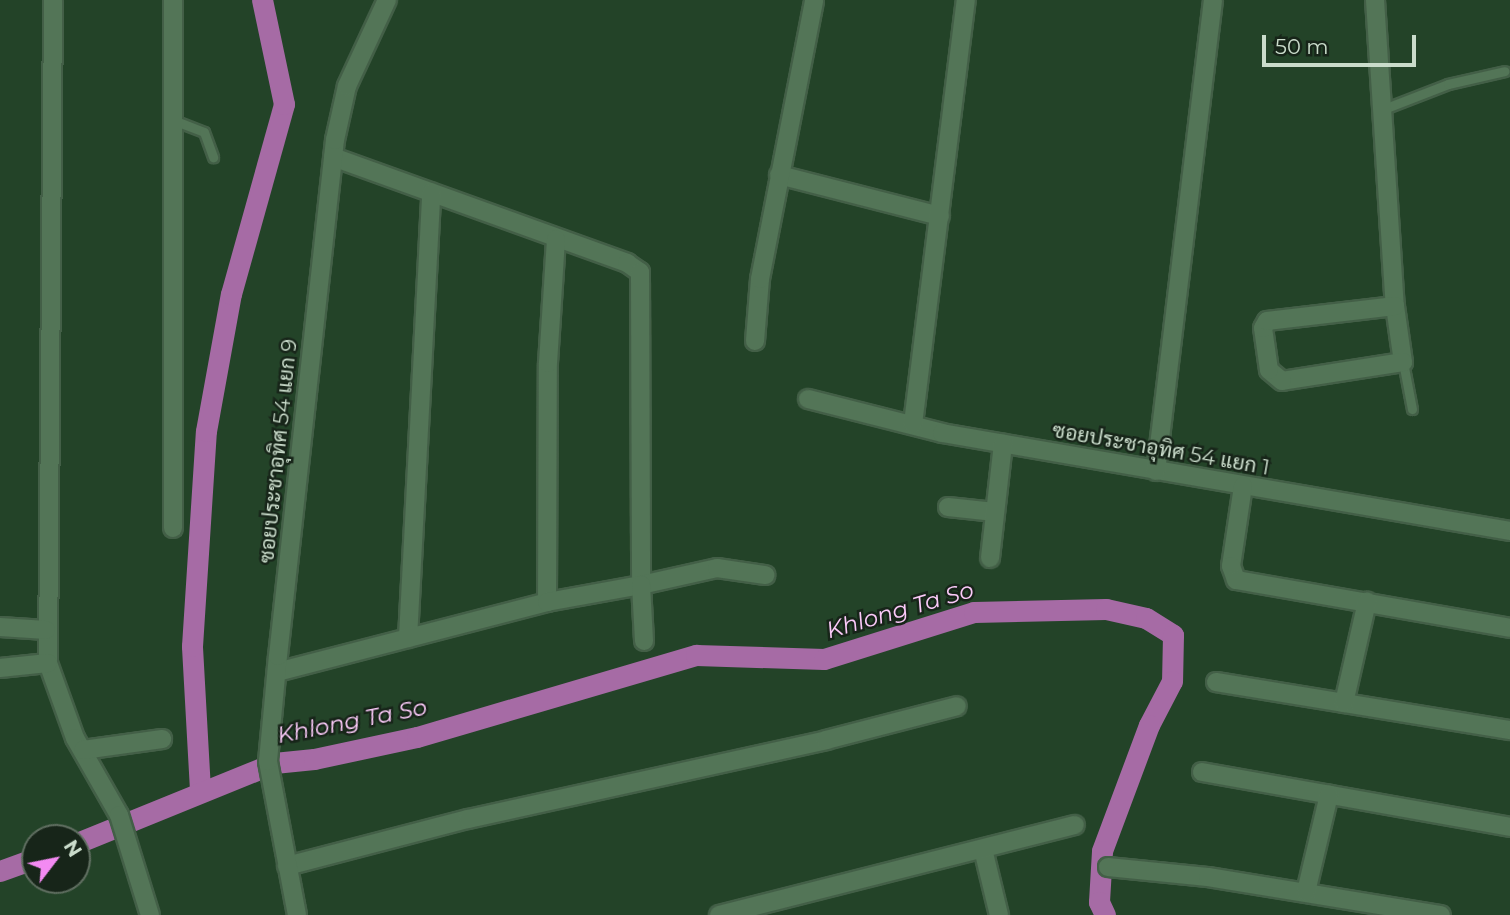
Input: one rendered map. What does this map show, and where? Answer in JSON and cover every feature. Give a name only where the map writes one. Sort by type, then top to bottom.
[{"type":"street","points":[[53,0],[46,630],[48,663],[60,700],[83,750],[119,815],[150,915]]},
{"type":"street","points":[[173,0],[173,528]]},
{"type":"street","name":"ซอยประชาอุทิศ 54 แยก 9","points":[[296,915],[270,769],[277,672],[333,157],[347,86],[387,0]]},
{"type":"street","points":[[755,341],[760,279],[814,0]]},
{"type":"street","points":[[913,424],[967,0]]},
{"type":"street","points":[[1156,471],[1213,0]]},
{"type":"street","points":[[1376,0],[1395,306],[1403,362],[1282,381],[1269,370],[1263,328],[1267,321],[1395,306]]},
{"type":"street","points":[[333,157],[628,263],[640,272],[644,282],[641,585],[644,641]]},
{"type":"street","points":[[779,175],[940,216]]},
{"type":"street","points":[[408,638],[431,193]]},
{"type":"street","points":[[547,603],[548,363],[556,239]]},
{"type":"street","name":"ซอยประชาอุทิศ 54 แยก 1","points":[[808,399],[1003,444],[1510,531]]},
{"type":"street","points":[[990,558],[1003,444]]},
{"type":"street","points":[[1243,486],[1231,575],[1367,603],[1510,628]]},
{"type":"street","points":[[948,507],[995,512]]},
{"type":"street","points":[[277,672],[547,603],[717,568],[765,575]]},
{"type":"street","points":[[1344,703],[1367,603]]},
{"type":"street","points":[[0,627],[46,630]]},
{"type":"street","points":[[0,668],[48,663]]},
{"type":"street","points":[[1216,682],[1510,730]]},
{"type":"street","points":[[288,866],[468,819],[826,740],[957,706]]},
{"type":"street","points":[[83,750],[162,738]]},
{"type":"street","points":[[1202,772],[1510,827]]},
{"type":"street","points":[[1306,892],[1329,795]]},
{"type":"street","points":[[719,915],[1075,825]]},
{"type":"street","points":[[983,849],[999,915]]},
{"type":"street","points":[[1108,867],[1306,892],[1441,915]]},
{"type":"lane","points":[[1381,110],[1448,84],[1506,71]]},
{"type":"lane","points":[[173,120],[204,132],[213,157]]},
{"type":"lane","points":[[1403,362],[1412,409]]},
{"type":"waterway","points":[[200,790],[192,646],[206,431],[231,294],[284,104],[262,0]]},
{"type":"waterway","name":"Khlong Ta So","points":[[91,837],[274,763],[314,759],[417,737],[696,655],[824,659],[974,612],[1106,609],[1146,618],[1173,635],[1172,681],[1149,725],[1102,851],[1099,902],[1105,915]]},
{"type":"waterway","name":"Khlong Ta So","points":[[0,871],[21,863]]}]
